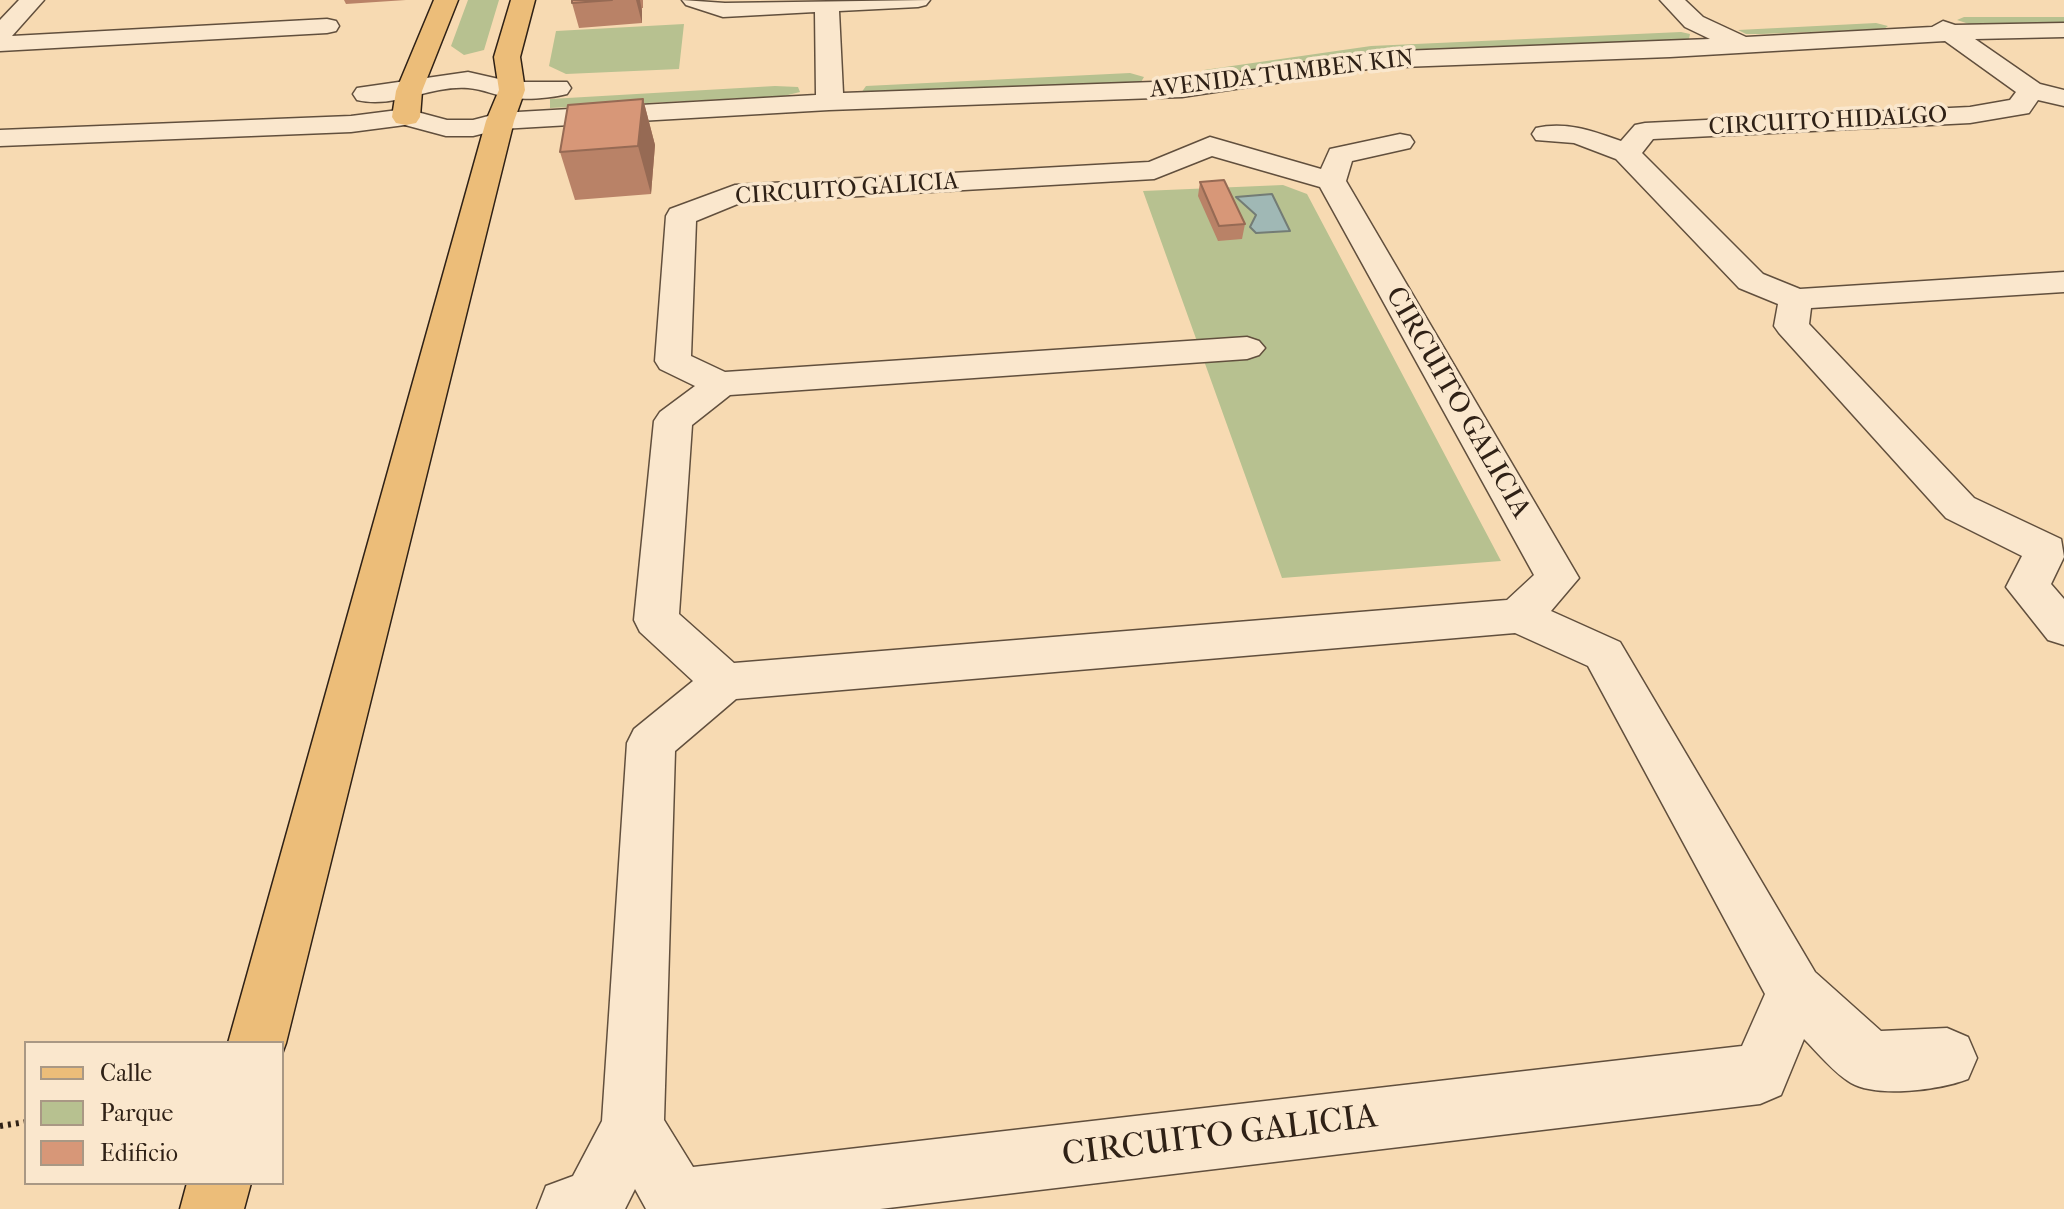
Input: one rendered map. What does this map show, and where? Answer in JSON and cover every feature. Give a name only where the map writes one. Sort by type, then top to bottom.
[{"type":"main road","points":[[408,104],[446,0]]},
{"type":"main road","points":[[258,1041],[506,106],[507,57],[523,0]]},
{"type":"main road","points":[[212,1209],[218,1185]]},
{"type":"street","points":[[0,34],[32,0]]},
{"type":"street","points":[[694,0],[723,10],[918,0]]},
{"type":"street","points":[[1672,0],[1694,22]]},
{"type":"street","points":[[827,6],[825,42],[830,91]]},
{"type":"street","name":"AVENIDA TUMBEN KIN","points":[[506,106],[830,91],[1182,89],[1375,60],[1670,49],[1745,27],[1924,13],[2064,10]]},
{"type":"street","points":[[1924,13],[2031,90],[2064,98]]},
{"type":"street","points":[[0,44],[261,20],[327,26]]},
{"type":"street","name":"AVENIDA TUMBEN KIN","points":[[1119,67],[1165,67],[1368,37],[1694,22],[1745,27],[1948,33],[2064,30]]},
{"type":"street","points":[[1165,67],[1182,89],[1202,132],[1331,181],[1340,155],[1400,142]]},
{"type":"street","name":"AVENIDA TUMBEN KIN","points":[[752,82],[830,91],[998,71]]},
{"type":"street","points":[[0,138],[351,124],[408,104],[429,84],[468,80],[506,106]]},
{"type":"street","points":[[342,95],[408,104],[446,128],[473,128],[506,106],[576,88]]},
{"type":"street","name":"CIRCUITO HIDALGO","points":[[1626,153],[1645,131],[1970,115],[2019,107],[2031,90]]},
{"type":"street","name":"CIRCUITO GALICIA","points":[[1202,132],[1154,170],[735,194],[681,216],[673,361],[720,384],[1247,348]]},
{"type":"street","points":[[1546,134],[1578,135],[1626,153],[1751,281],[1796,299],[2064,282]]},
{"type":"street","name":"CIRCUITO GALICIA","points":[[1331,181],[1557,578],[1519,616]]},
{"type":"street","points":[[1796,299],[1791,326],[1960,508],[2055,549],[2028,587],[2064,628]]},
{"type":"street","points":[[720,384],[673,421],[656,620],[725,682]]},
{"type":"street","points":[[569,1209],[592,1206],[633,1127],[651,743],[725,682],[1519,616],[1604,654],[1795,992],[1870,1061],[1947,1058]]},
{"type":"street","name":"CIRCUITO GALICIA","points":[[633,1127],[677,1201],[1760,1074],[1795,992]]},
{"type":"path","points":[[0,1126],[24,1122]]},
{"type":"green space","points":[[468,0],[499,0],[484,50],[464,55],[451,46]]},
{"type":"green space","points":[[1964,17],[2064,17],[2064,24],[1969,24],[1957,20]]},
{"type":"green space","points":[[1876,23],[1888,26],[1884,29],[1761,34],[1746,34],[1738,30]]},
{"type":"green space","points":[[684,24],[679,69],[566,74],[549,66],[556,31]]},
{"type":"green space","points":[[1690,34],[1689,39],[1383,52],[1219,76],[1205,74],[1204,70],[1371,46]]},
{"type":"green space","points":[[1130,73],[1144,77],[1141,82],[1124,85],[861,93],[866,86]]},
{"type":"green space","points":[[798,87],[800,92],[784,96],[550,108],[550,99]]},
{"type":"green space","points":[[1283,185],[1307,194],[1501,561],[1282,578],[1143,191]]},
{"type":"water","points":[[1272,194],[1290,231],[1256,233],[1250,227],[1256,215],[1236,197]]},
{"type":"building","points":[[572,0],[612,0],[572,3]]},
{"type":"building","points":[[643,99],[638,146],[560,152],[568,105]]},
{"type":"building","points":[[1224,180],[1245,224],[1219,226],[1200,182]]}]
